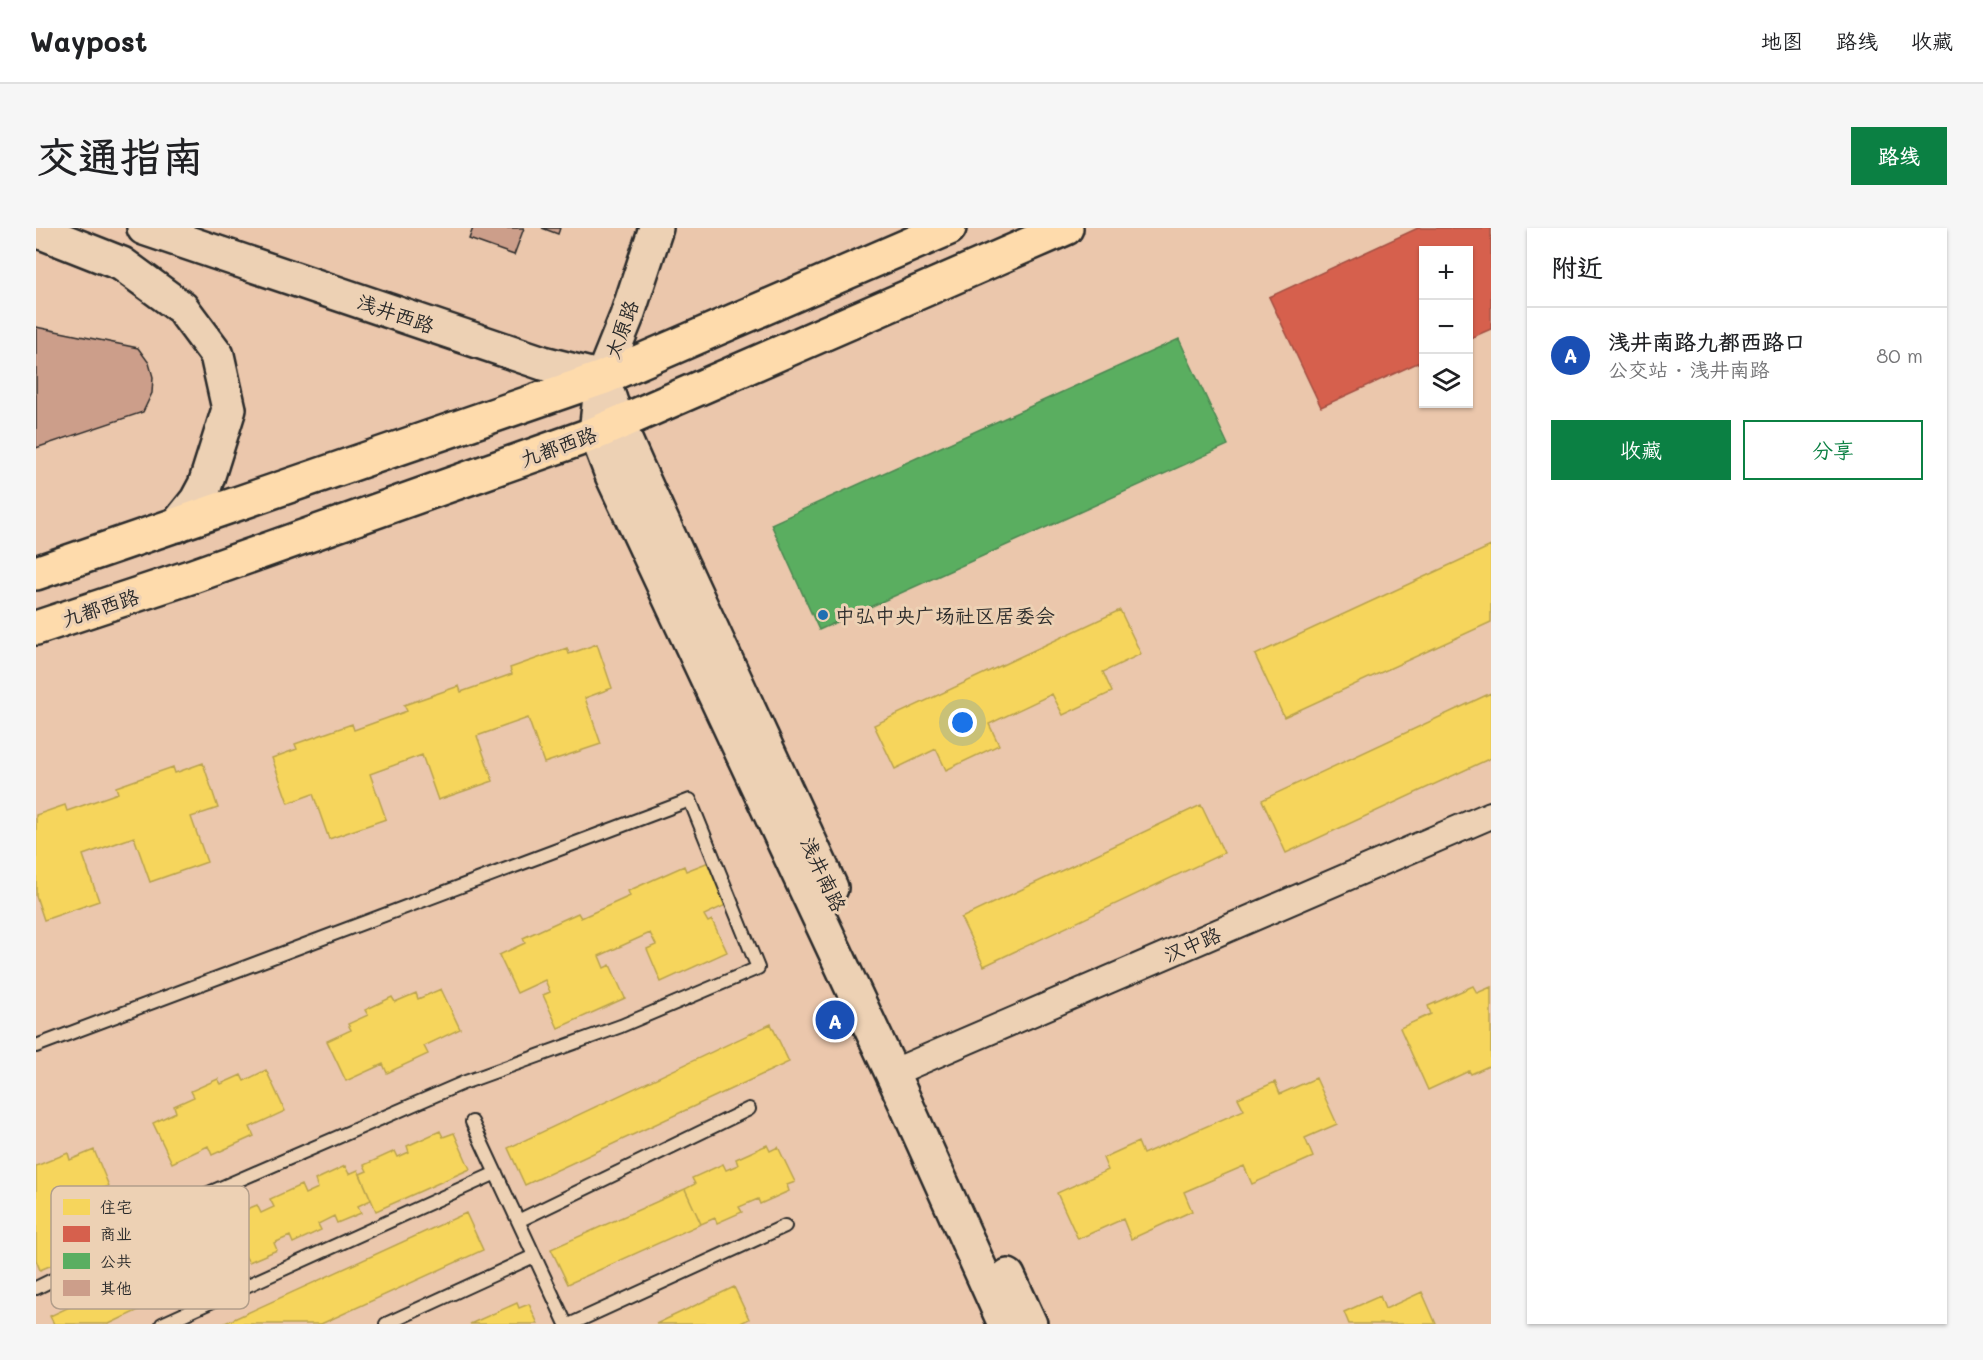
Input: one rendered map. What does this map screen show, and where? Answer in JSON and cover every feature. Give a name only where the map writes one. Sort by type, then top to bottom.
[{"type":"main road","points":[[36,573],[602,378],[948,228]]},
{"type":"main road","name":"九都西路","points":[[36,628],[193,576],[607,429],[1066,228]]},
{"type":"street","name":"浅井西路","points":[[144,228],[543,363],[602,378]]},
{"type":"street","name":"太原路","points":[[607,429],[602,378],[627,316],[656,228]]},
{"type":"street","points":[[36,230],[122,264],[182,308],[217,356],[229,409],[205,485],[197,500],[177,525]]},
{"type":"street","name":"浅井南路","points":[[607,429],[902,1069],[1030,1324]]},
{"type":"street","name":"汉中路","points":[[902,1069],[1491,815]]},
{"type":"street","name":"浅井南路","points":[[902,1069],[1005,1324]]},
{"type":"lane","points":[[36,1046],[690,800],[758,968],[621,1026],[463,1083],[225,1186]]},
{"type":"lane","points":[[518,1221],[749,1110]]},
{"type":"lane","points":[[472,1122],[566,1324]]},
{"type":"lane","points":[[249,1285],[496,1173]]},
{"type":"lane","points":[[571,1324],[785,1226]]},
{"type":"lane","points":[[386,1324],[534,1256]]},
{"type":"lane","points":[[36,1288],[51,1281]]},
{"type":"lane","points":[[162,1324],[195,1309]]},
{"type":"building: 住宅","points":[[1491,546],[1491,622],[1284,717],[1255,655]]},
{"type":"building: 住宅","points":[[1120,610],[1141,654],[1103,672],[1112,692],[1063,715],[1052,694],[989,724],[999,745],[946,770],[936,749],[895,769],[874,725]]},
{"type":"building: 住宅","points":[[597,644],[612,688],[585,698],[601,744],[544,763],[528,718],[477,736],[493,781],[438,800],[422,755],[370,774],[386,819],[329,839],[313,794],[288,803],[272,758],[297,749],[295,744],[352,724],[354,730],[407,711],[404,705],[459,686],[461,692],[512,674],[510,668],[567,648],[569,654]]},
{"type":"building: 住宅","points":[[1491,693],[1491,758],[1286,853],[1262,800]]},
{"type":"building: 住宅","points":[[203,763],[218,808],[191,817],[207,862],[150,882],[134,837],[83,855],[99,901],[44,920],[36,896],[36,815],[65,805],[67,811],[118,793],[116,787],[173,767],[175,773]]},
{"type":"building: 住宅","points":[[1201,805],[1224,853],[984,966],[961,918]]},
{"type":"building: 住宅","points":[[709,862],[728,904],[704,915],[708,922],[712,920],[727,952],[661,982],[647,949],[656,945],[650,933],[599,956],[604,968],[610,965],[625,998],[558,1028],[543,995],[550,992],[545,980],[517,993],[499,955],[525,943],[523,938],[578,913],[581,918],[630,896],[628,891],[684,866],[686,871]]},
{"type":"building: 住宅","points":[[1473,986],[1477,993],[1491,987],[1491,1065],[1471,1074],[1469,1071],[1428,1090],[1400,1028],[1431,1014],[1428,1006]]},
{"type":"building: 住宅","points":[[441,989],[460,1029],[424,1046],[428,1054],[387,1073],[383,1064],[346,1081],[327,1041],[351,1030],[348,1024],[368,1015],[365,1010],[392,997],[395,1002],[416,993],[418,999]]},
{"type":"building: 住宅","points":[[771,1024],[789,1062],[525,1185],[508,1148]]},
{"type":"building: 住宅","points":[[266,1070],[285,1111],[250,1127],[254,1136],[212,1155],[208,1146],[172,1163],[153,1123],[176,1112],[174,1106],[194,1097],[191,1091],[218,1079],[221,1084],[241,1075],[244,1081]]},
{"type":"building: 住宅","points":[[1316,1078],[1337,1124],[1305,1138],[1313,1157],[1252,1184],[1244,1166],[1184,1192],[1192,1211],[1131,1239],[1123,1219],[1078,1239],[1057,1193],[1108,1170],[1103,1158],[1138,1142],[1143,1154],[1244,1110],[1238,1098],[1275,1082],[1280,1094]]},
{"type":"building: 住宅","points":[[440,1131],[443,1137],[454,1133],[470,1169],[376,1211],[360,1174],[367,1171],[364,1165],[395,1151],[398,1157],[409,1152],[407,1146]]},
{"type":"building: 住宅","points":[[767,1145],[770,1151],[778,1147],[795,1182],[787,1185],[789,1191],[760,1204],[758,1199],[739,1207],[742,1212],[717,1223],[715,1218],[701,1224],[685,1189],[695,1184],[692,1178],[723,1164],[726,1170],[738,1165],[736,1159]]},
{"type":"building: 住宅","points":[[94,1150],[109,1186],[51,1186],[51,1265],[40,1270],[36,1260],[36,1166],[68,1153],[70,1160]]},
{"type":"building: 住宅","points":[[345,1166],[349,1174],[358,1170],[371,1200],[358,1206],[361,1213],[337,1223],[334,1216],[318,1224],[321,1230],[293,1243],[290,1236],[274,1243],[277,1250],[249,1262],[249,1208],[257,1205],[261,1213],[274,1207],[270,1199],[301,1185],[305,1194],[318,1188],[315,1180]]},
{"type":"building: 住宅","points":[[685,1189],[701,1224],[568,1284],[551,1249]]},
{"type":"building: 住宅","points":[[466,1213],[483,1250],[321,1324],[223,1324]]},
{"type":"building: 住宅","points":[[734,1287],[749,1319],[739,1324],[656,1324]]},
{"type":"building: 住宅","points":[[1422,1292],[1436,1324],[1349,1324],[1344,1312],[1380,1296],[1385,1309]]},
{"type":"building: 住宅","points":[[517,1303],[519,1308],[529,1304],[538,1324],[470,1324]]},
{"type":"building: 住宅","points":[[65,1309],[141,1309],[109,1324],[54,1324],[50,1316]]},
{"type":"building: 商业","points":[[1418,228],[1491,228],[1491,329],[1473,337],[1473,246],[1419,246],[1419,362],[1321,407],[1269,297]]},
{"type":"building: 公共","points":[[1179,339],[1228,445],[819,630],[771,524]]},
{"type":"building: 其他","points":[[473,228],[524,228],[514,255],[469,239]]},
{"type":"building: 其他","points":[[542,228],[560,228],[558,234]]},
{"type":"building: 其他","points":[[36,327],[138,348],[149,363],[153,377],[152,393],[143,412],[36,448]]},
{"type":"place","name":"中弘中央广场社区居委会","points":[[823,615]]},
{"type":"place","name":"浅井南路九都西路口","points":[[835,1020]]}]
